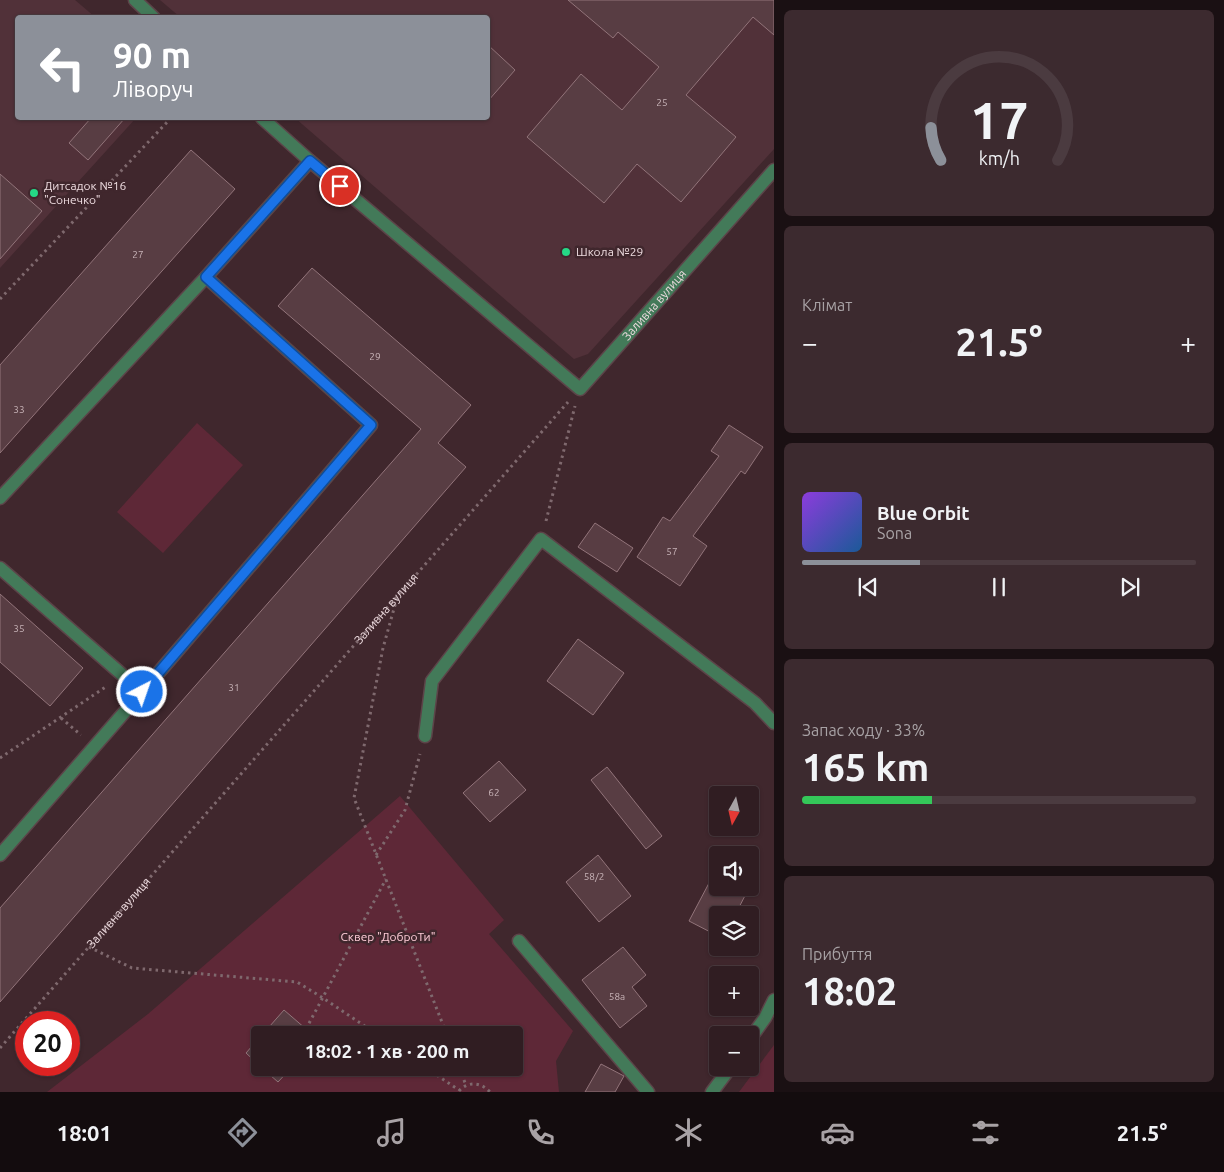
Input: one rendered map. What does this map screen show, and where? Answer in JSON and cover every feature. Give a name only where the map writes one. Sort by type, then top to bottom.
[{"type":"street","points":[[135,0],[151,15]]},
{"type":"street","points":[[264,120],[310,161],[580,388]]},
{"type":"street","points":[[0,498],[206,277],[310,161]]},
{"type":"street","name":"Заливна вулиця","points":[[580,388],[774,170]]},
{"type":"street","points":[[0,855],[371,425],[206,277]]},
{"type":"street","points":[[425,736],[432,681],[541,539],[755,703],[774,723]]},
{"type":"street","points":[[0,568],[142,692]]},
{"type":"street","points":[[519,941],[648,1092]]},
{"type":"street","points":[[759,1026],[774,1000]]},
{"type":"street","points":[[712,1092],[724,1076]]},
{"type":"path","points":[[0,299],[168,120]]},
{"type":"path","points":[[541,539],[580,388]]},
{"type":"path","name":"Заливна вулиця","points":[[0,1048],[580,388]]},
{"type":"path","points":[[398,596],[383,648],[354,798],[444,1026]]},
{"type":"path","points":[[0,758],[123,675]]},
{"type":"path","points":[[60,718],[94,747]]},
{"type":"path","points":[[376,855],[405,810],[425,736]]},
{"type":"path","points":[[308,1026],[386,878]]},
{"type":"path","points":[[89,947],[132,968],[297,982],[365,1026]]},
{"type":"path","points":[[437,1076],[459,1091],[466,1085],[479,1084],[490,1092]]},
{"type":"path","points":[[462,1076],[466,1085]]},
{"type":"shaded area","name":"Дитсадок №16 \"Сонечко\"","points":[[0,0],[75,0],[93,15],[15,15],[15,120],[134,120],[0,268]]},
{"type":"shaded area","name":"Школа №29","points":[[160,0],[774,0],[774,149],[588,354],[574,359],[297,120],[490,120],[490,15],[178,15]]},
{"type":"green space","points":[[197,423],[243,465],[163,553],[117,512]]},
{"type":"green space","name":"Сквер \"ДоброТи\"","points":[[400,796],[504,920],[489,934],[573,1031],[556,1061],[559,1092],[47,1092],[68,1076],[80,1076],[80,1067],[148,1014]]},
{"type":"green space","points":[[774,1045],[774,1092],[739,1092],[751,1076],[759,1076],[759,1065]]},
{"type":"building","points":[[568,0],[774,0],[774,35],[753,17],[686,95],[736,137],[681,202],[637,164],[604,203],[527,137],[581,74],[622,110],[659,67],[618,32],[613,38]]},
{"type":"building","points":[[490,47],[515,70],[490,99]]},
{"type":"building","points":[[89,120],[123,120],[88,160],[69,143]]},
{"type":"building","points":[[191,150],[235,189],[0,453],[0,365]]},
{"type":"building","points":[[0,174],[42,211],[0,259]]},
{"type":"building","points":[[312,268],[471,405],[438,443],[466,467],[0,1002],[0,908],[421,429],[278,306]]},
{"type":"building","points":[[729,425],[763,447],[745,474],[741,471],[693,536],[707,546],[680,586],[637,557],[663,517],[670,521],[719,456],[711,451]]},
{"type":"building","points":[[595,523],[633,548],[617,572],[578,547]]},
{"type":"building","points":[[0,594],[83,668],[50,706],[0,662]]},
{"type":"building","points":[[578,639],[624,673],[593,715],[547,681]]},
{"type":"building","points":[[499,761],[526,790],[490,822],[463,793]]},
{"type":"building","points":[[607,767],[662,836],[646,849],[591,780]]},
{"type":"building","points":[[598,855],[631,896],[599,922],[566,882]]},
{"type":"building","points":[[709,883],[709,896],[745,896],[740,906],[709,906],[709,931],[689,921]]},
{"type":"building","points":[[623,947],[646,975],[632,987],[647,1006],[620,1028],[582,980]]},
{"type":"building","points":[[284,1010],[303,1026],[270,1026]]},
{"type":"building","points":[[251,1047],[251,1058],[246,1053]]},
{"type":"building","points":[[601,1064],[624,1076],[615,1092],[585,1092]]},
{"type":"building","points":[[271,1076],[284,1076],[278,1082]]},
{"type":"place","name":"Дитсадок №16 \"Сонечко\"","points":[[34,193]]},
{"type":"place","name":"Школа №29","points":[[566,252]]},
{"type":"route","points":[[142,692],[371,425],[206,277],[310,161],[340,186]]}]
